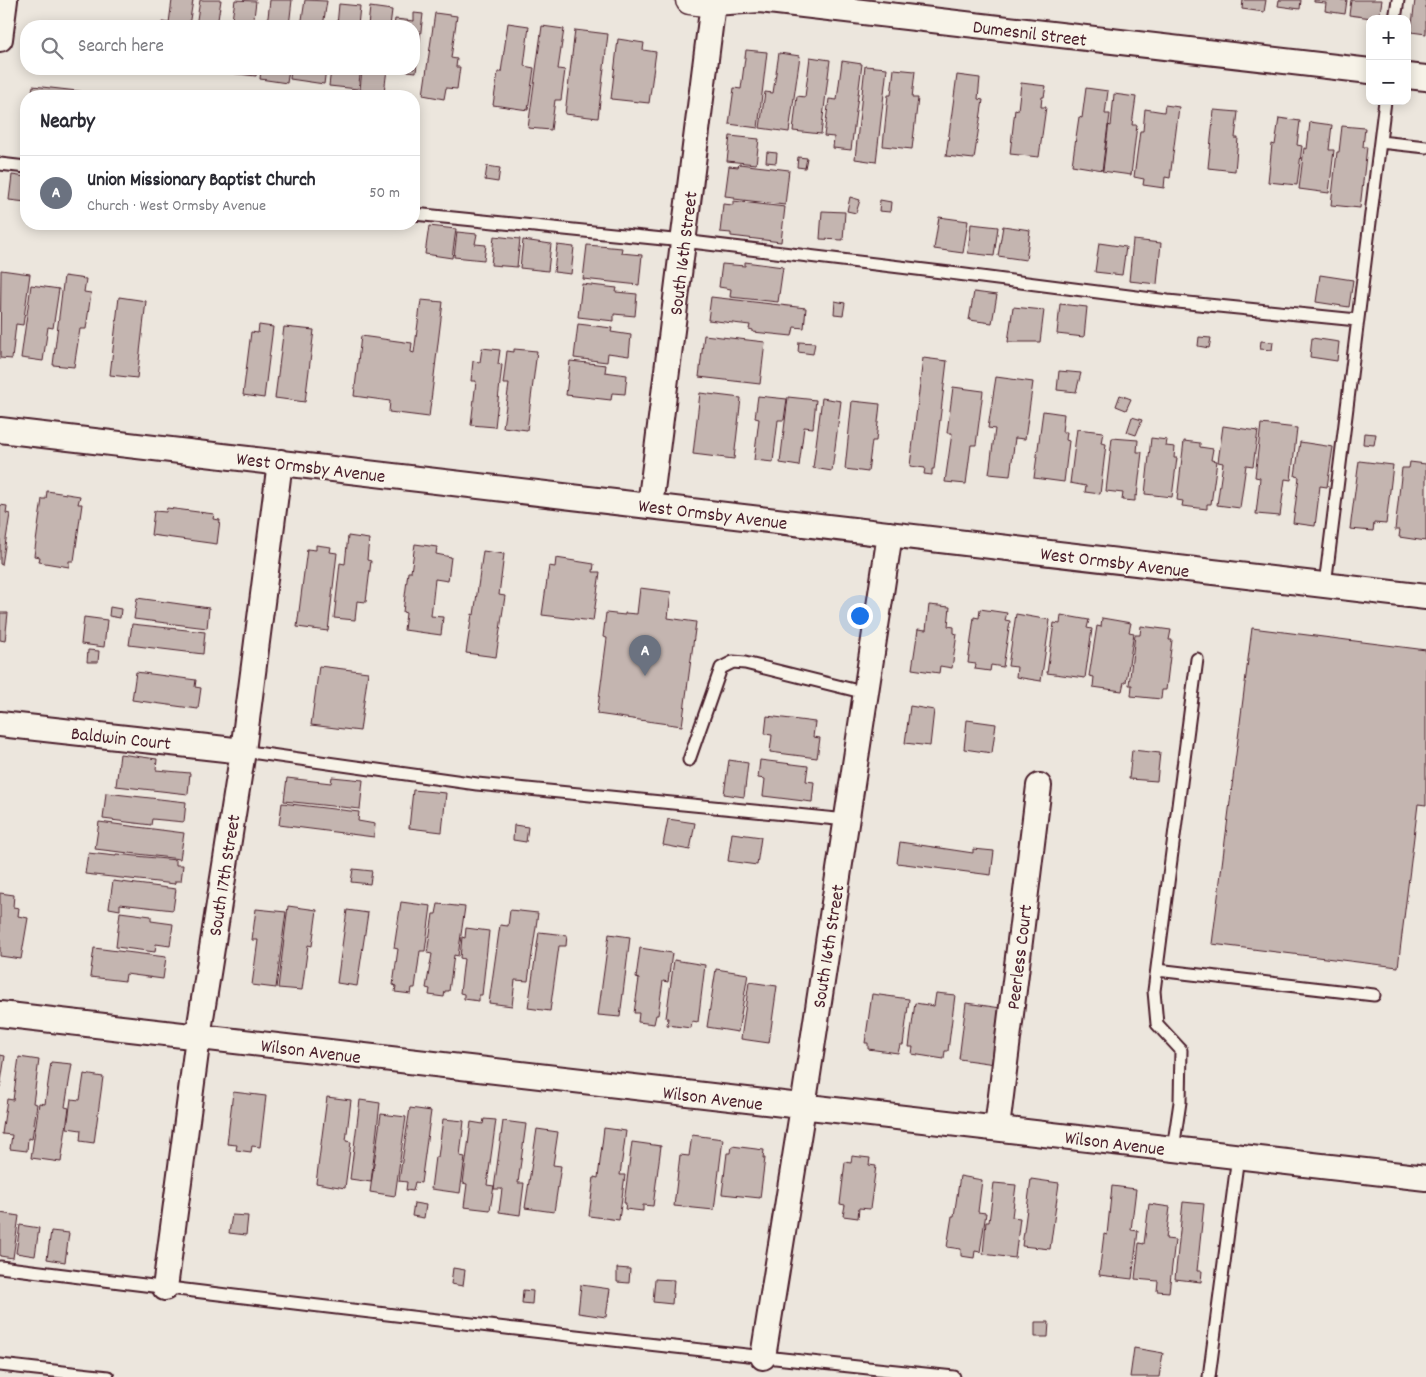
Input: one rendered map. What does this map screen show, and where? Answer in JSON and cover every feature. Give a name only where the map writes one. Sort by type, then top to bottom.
[{"type":"street","points":[[0,39],[5,0]]},
{"type":"street","name":"Dumesnil Street","points":[[706,1],[760,0],[1366,71]]},
{"type":"street","name":"South 16th Street","points":[[650,506],[683,241],[706,1]]},
{"type":"street","points":[[1411,76],[1426,78]]},
{"type":"street","name":"West Ormsby Avenue","points":[[0,430],[1426,597]]},
{"type":"street","name":"South 17th Street","points":[[165,1288],[198,1037],[242,751],[280,462]]},
{"type":"street","name":"South 16th Street","points":[[763,1357],[890,534]]},
{"type":"street","name":"Baldwin Court","points":[[0,724],[242,751]]},
{"type":"street","name":"Peerless Court","points":[[997,1128],[1039,786]]},
{"type":"street","name":"Wilson Avenue","points":[[0,1014],[1426,1178]]},
{"type":"lane","points":[[1396,15],[1398,0]]},
{"type":"lane","points":[[1326,585],[1385,105]]},
{"type":"lane","points":[[1380,142],[1426,147]]},
{"type":"lane","points":[[0,164],[20,166]]},
{"type":"lane","points":[[420,215],[683,241],[1168,300],[1357,320]]},
{"type":"lane","points":[[1173,1149],[1180,1102],[1181,1050],[1157,1024],[1154,991],[1198,659]]},
{"type":"lane","points":[[689,760],[721,668],[733,662],[745,663],[866,693]]},
{"type":"lane","points":[[242,751],[477,784],[846,820]]},
{"type":"lane","points":[[1157,970],[1374,995]]},
{"type":"lane","points":[[1209,1377],[1238,1156]]},
{"type":"lane","points":[[0,1267],[165,1288],[763,1357],[954,1377]]},
{"type":"lane","points":[[0,1365],[108,1377]]},
{"type":"building","points":[[172,0],[193,0],[190,20],[169,20]]},
{"type":"building","points":[[200,0],[221,0],[218,20],[197,20]]},
{"type":"building","points":[[235,0],[256,1],[254,20],[232,20]]},
{"type":"building","points":[[270,0],[292,0],[290,20],[268,20]]},
{"type":"building","points":[[305,0],[327,1],[324,20],[302,20]]},
{"type":"building","points":[[1243,0],[1266,0],[1264,12],[1242,9]]},
{"type":"building","points":[[1279,0],[1301,0],[1300,9],[1278,6]]},
{"type":"building","points":[[1314,0],[1347,0],[1345,14],[1325,11],[1326,3],[1314,2]]},
{"type":"building","points":[[1351,0],[1382,0],[1380,15],[1366,15],[1366,17],[1349,15]]},
{"type":"building","points":[[1415,0],[1426,0],[1426,34],[1411,32]]},
{"type":"building","points":[[339,4],[360,6],[359,20],[338,20]]},
{"type":"building","points":[[370,7],[392,10],[391,20],[369,20]]},
{"type":"building","points":[[414,13],[423,14],[420,39],[420,20],[414,20]]},
{"type":"building","points":[[435,13],[457,16],[451,58],[457,59],[456,67],[460,67],[457,89],[446,88],[444,99],[423,95]]},
{"type":"building","points":[[508,23],[529,26],[524,66],[534,68],[528,110],[493,105],[498,72],[501,72]]},
{"type":"building","points":[[542,26],[564,29],[558,69],[565,70],[561,100],[555,100],[551,130],[528,128]]},
{"type":"building","points":[[575,30],[608,34],[598,118],[565,114]]},
{"type":"building","points":[[618,39],[644,43],[643,50],[656,52],[649,103],[611,99]]},
{"type":"building","points":[[746,50],[767,52],[758,128],[729,124],[734,88],[741,89]]},
{"type":"building","points":[[779,53],[800,56],[789,132],[760,128],[765,92],[773,93]]},
{"type":"building","points":[[810,57],[830,60],[821,134],[793,131],[797,96],[805,97]]},
{"type":"building","points":[[842,61],[862,64],[851,150],[833,148],[834,137],[824,136],[829,99],[837,100]]},
{"type":"building","points":[[865,66],[887,68],[876,162],[855,159]]},
{"type":"building","points":[[894,69],[915,71],[912,98],[918,98],[912,149],[883,146],[888,95],[891,95]]},
{"type":"building","points":[[260,75],[288,75],[287,83],[260,79]]},
{"type":"building","points":[[290,75],[325,75],[324,84],[290,79]]},
{"type":"building","points":[[330,75],[360,75],[358,89],[329,86]]},
{"type":"building","points":[[361,75],[386,75],[384,90],[360,90]]},
{"type":"building","points":[[957,75],[980,78],[978,99],[983,100],[974,159],[946,156]]},
{"type":"building","points":[[1021,83],[1046,86],[1041,107],[1046,107],[1039,157],[1010,154],[1015,109],[1018,110]]},
{"type":"building","points":[[33,86],[68,90],[32,90]]},
{"type":"building","points":[[1086,88],[1108,91],[1105,114],[1110,114],[1103,170],[1072,165],[1079,117],[1082,118]]},
{"type":"building","points":[[1114,94],[1136,97],[1132,125],[1137,125],[1131,175],[1102,171],[1108,125],[1111,126]]},
{"type":"building","points":[[1165,105],[1179,107],[1170,178],[1165,177],[1164,188],[1143,185],[1144,179],[1134,177],[1140,131],[1143,131],[1145,109],[1164,112]]},
{"type":"building","points":[[1214,110],[1238,112],[1235,138],[1238,138],[1235,171],[1208,168]]},
{"type":"building","points":[[1279,118],[1300,121],[1297,145],[1302,146],[1297,185],[1268,182],[1272,144],[1275,145]]},
{"type":"building","points":[[1310,122],[1332,125],[1329,150],[1334,150],[1329,193],[1299,189],[1304,148],[1307,149]]},
{"type":"building","points":[[1342,126],[1365,128],[1363,147],[1367,147],[1360,208],[1331,205]]},
{"type":"building","points":[[730,136],[759,139],[756,164],[727,161]]},
{"type":"building","points":[[767,152],[777,153],[776,163],[766,162]]},
{"type":"building","points":[[798,157],[807,158],[805,168],[797,167]]},
{"type":"building","points":[[739,164],[789,170],[785,205],[734,199],[734,197],[725,196],[729,166],[738,167]]},
{"type":"building","points":[[487,166],[500,168],[498,182],[485,180]]},
{"type":"building","points":[[12,175],[20,176],[20,201],[9,200]]},
{"type":"building","points":[[850,197],[860,200],[856,213],[847,211]]},
{"type":"building","points":[[880,200],[891,202],[890,212],[879,211]]},
{"type":"building","points":[[733,201],[785,207],[781,242],[731,236],[731,233],[720,232],[723,204],[733,205]]},
{"type":"building","points":[[822,211],[845,212],[843,240],[820,239]]},
{"type":"building","points":[[939,217],[968,221],[963,253],[934,249]]},
{"type":"building","points":[[971,224],[998,227],[994,256],[968,253]]},
{"type":"building","points":[[429,226],[456,229],[452,258],[425,254]]},
{"type":"building","points":[[1003,226],[1030,230],[1026,260],[998,256]]},
{"type":"building","points":[[457,232],[477,234],[475,244],[486,245],[484,260],[454,257]]},
{"type":"building","points":[[494,236],[520,239],[517,267],[491,265]]},
{"type":"building","points":[[523,240],[551,244],[548,271],[520,268]]},
{"type":"building","points":[[1133,240],[1161,243],[1157,284],[1129,281]]},
{"type":"building","points":[[1099,243],[1126,247],[1122,275],[1095,272]]},
{"type":"building","points":[[557,245],[574,247],[571,274],[554,272]]},
{"type":"building","points":[[587,245],[622,248],[621,253],[642,255],[639,285],[583,279]]},
{"type":"building","points":[[745,262],[783,267],[778,302],[730,297],[731,289],[719,287],[722,264],[745,266]]},
{"type":"building","points":[[1,270],[30,274],[23,325],[16,324],[12,359],[0,358]]},
{"type":"building","points":[[1320,275],[1353,280],[1349,307],[1316,302]]},
{"type":"building","points":[[64,276],[86,279],[84,292],[91,293],[86,329],[80,329],[74,367],[53,365]]},
{"type":"building","points":[[582,284],[617,288],[616,292],[637,294],[635,316],[614,314],[614,321],[578,317]]},
{"type":"building","points":[[31,285],[59,289],[53,328],[48,327],[43,361],[21,358]]},
{"type":"building","points":[[974,292],[997,295],[992,323],[969,320]]},
{"type":"building","points":[[119,297],[146,301],[137,378],[110,375]]},
{"type":"building","points":[[711,297],[806,308],[804,328],[794,327],[792,336],[753,332],[753,330],[749,329],[750,325],[708,320]]},
{"type":"building","points":[[421,300],[443,302],[429,417],[389,412],[390,401],[354,396],[361,336],[412,343],[411,352],[414,353]]},
{"type":"building","points":[[835,301],[845,303],[843,315],[834,314]]},
{"type":"building","points":[[1060,304],[1087,307],[1084,337],[1057,334]]},
{"type":"building","points":[[1013,307],[1044,310],[1040,342],[1008,342]]},
{"type":"building","points":[[578,324],[612,328],[611,332],[631,335],[629,356],[608,353],[607,362],[574,358]]},
{"type":"building","points":[[259,325],[273,327],[264,398],[243,395],[251,332],[258,333]]},
{"type":"building","points":[[284,327],[314,330],[305,402],[275,398]]},
{"type":"building","points":[[704,335],[765,342],[760,384],[699,377]]},
{"type":"building","points":[[1199,337],[1211,338],[1209,348],[1198,346]]},
{"type":"building","points":[[1312,338],[1339,342],[1337,361],[1310,357]]},
{"type":"building","points":[[1261,341],[1273,342],[1272,350],[1260,349]]},
{"type":"building","points":[[799,342],[815,343],[813,354],[798,352]]},
{"type":"building","points":[[482,348],[500,350],[498,364],[502,365],[495,427],[471,425],[476,381],[471,381],[473,361],[480,362]]},
{"type":"building","points":[[514,349],[537,351],[527,430],[503,427],[509,384],[503,384],[507,351],[514,352]]},
{"type":"building","points":[[923,358],[947,361],[932,475],[924,474],[925,468],[910,466]]},
{"type":"building","points":[[570,361],[606,365],[605,372],[627,375],[625,394],[612,393],[611,400],[566,395]]},
{"type":"building","points":[[1059,371],[1081,373],[1076,392],[1057,390]]},
{"type":"building","points":[[996,377],[1033,382],[1025,439],[1015,438],[1010,476],[989,474],[995,429],[988,428]]},
{"type":"building","points":[[953,387],[983,391],[976,445],[971,445],[966,484],[945,482],[952,433],[947,433]]},
{"type":"building","points":[[700,393],[741,398],[734,459],[693,454]]},
{"type":"building","points":[[1120,395],[1131,399],[1126,410],[1116,406]]},
{"type":"building","points":[[758,396],[787,399],[784,420],[778,420],[773,462],[754,460],[759,419],[755,418]]},
{"type":"building","points":[[788,397],[816,400],[813,428],[804,427],[799,466],[780,463]]},
{"type":"building","points":[[822,398],[841,401],[832,471],[813,468]]},
{"type":"building","points":[[852,401],[880,404],[876,441],[872,441],[868,472],[845,469]]},
{"type":"building","points":[[1043,411],[1064,414],[1062,432],[1067,432],[1066,440],[1069,441],[1064,482],[1034,478]]},
{"type":"building","points":[[1132,417],[1142,420],[1136,435],[1127,432]]},
{"type":"building","points":[[1261,424],[1297,428],[1291,480],[1285,479],[1280,516],[1256,514],[1260,478],[1255,477]]},
{"type":"building","points":[[1223,426],[1258,431],[1253,466],[1246,465],[1240,508],[1217,505],[1223,463],[1218,462]]},
{"type":"building","points":[[1077,429],[1103,432],[1101,443],[1106,444],[1100,494],[1085,492],[1086,486],[1070,483]]},
{"type":"building","points":[[1364,433],[1376,434],[1374,445],[1363,444]]},
{"type":"building","points":[[1112,438],[1138,440],[1137,452],[1142,452],[1135,501],[1122,500],[1123,493],[1106,491]]},
{"type":"building","points":[[1151,438],[1167,440],[1166,446],[1175,447],[1174,458],[1177,458],[1172,497],[1145,494]]},
{"type":"building","points":[[1184,441],[1200,443],[1200,447],[1213,449],[1211,460],[1217,461],[1211,504],[1207,504],[1207,509],[1182,506],[1183,501],[1177,500]]},
{"type":"building","points":[[1300,442],[1333,447],[1327,487],[1320,486],[1315,526],[1293,523],[1299,477],[1295,476]]},
{"type":"building","points":[[1359,461],[1393,465],[1386,524],[1374,523],[1373,531],[1350,529]]},
{"type":"building","points":[[1410,462],[1426,464],[1426,541],[1399,537],[1400,530],[1395,530],[1402,468],[1409,468]]},
{"type":"building","points":[[47,491],[80,496],[78,504],[82,504],[74,561],[69,561],[69,567],[39,562],[40,557],[34,556],[42,499],[46,499]]},
{"type":"building","points":[[0,505],[7,506],[6,513],[10,514],[2,565],[0,564]]},
{"type":"building","points":[[167,508],[214,514],[213,519],[220,520],[217,544],[151,535],[154,511],[166,512]]},
{"type":"building","points":[[348,536],[369,539],[367,560],[371,561],[366,602],[357,601],[355,620],[334,618],[340,563],[345,564]]},
{"type":"building","points":[[415,544],[437,547],[436,554],[451,557],[448,581],[435,579],[431,616],[443,617],[441,635],[404,630],[406,613],[403,612],[408,572],[411,572]]},
{"type":"building","points":[[316,545],[331,547],[330,552],[337,553],[328,631],[297,627],[307,549],[316,550]]},
{"type":"building","points":[[483,551],[504,554],[499,595],[505,596],[496,657],[466,653],[472,614],[474,615]]},
{"type":"building","points":[[556,558],[594,564],[593,572],[600,572],[593,621],[542,615],[549,566],[555,567]]},
{"type":"building","points":[[640,588],[671,592],[668,618],[696,622],[682,726],[597,714],[607,638],[603,637],[606,613],[637,614]]},
{"type":"building","points":[[137,598],[209,608],[207,628],[134,619]]},
{"type":"building","points":[[929,605],[950,607],[948,626],[954,627],[954,633],[957,634],[952,668],[940,666],[939,673],[912,669],[918,629],[926,630]]},
{"type":"building","points":[[110,607],[121,609],[120,618],[109,616]]},
{"type":"building","points":[[980,609],[1007,613],[1005,620],[1010,621],[1003,667],[991,665],[990,671],[975,669],[976,664],[968,663],[974,617],[979,618]]},
{"type":"building","points":[[0,613],[8,613],[5,641],[0,640]]},
{"type":"building","points":[[1016,614],[1050,620],[1041,681],[1016,677],[1017,667],[1008,666]]},
{"type":"building","points":[[1061,615],[1089,620],[1087,628],[1092,629],[1085,678],[1047,673],[1054,623],[1060,624]]},
{"type":"building","points":[[84,617],[107,620],[104,647],[81,644]]},
{"type":"building","points":[[1102,618],[1131,623],[1129,632],[1134,633],[1126,682],[1124,682],[1122,691],[1093,687],[1094,677],[1089,676],[1097,626],[1101,627]]},
{"type":"building","points":[[132,624],[205,632],[203,654],[129,645]]},
{"type":"building","points":[[1141,626],[1171,630],[1169,640],[1172,640],[1166,690],[1162,690],[1161,699],[1131,696],[1132,685],[1129,685],[1135,635],[1140,635]]},
{"type":"building","points":[[1252,628],[1426,650],[1426,805],[1418,804],[1398,967],[1212,944]]},
{"type":"building","points":[[88,650],[99,651],[98,662],[87,662]]},
{"type":"building","points":[[319,666],[368,672],[360,731],[311,725]]},
{"type":"building","points":[[136,672],[196,680],[195,687],[201,688],[198,709],[132,700]]},
{"type":"building","points":[[910,706],[934,710],[930,746],[905,743]]},
{"type":"building","points":[[767,716],[815,722],[813,737],[820,738],[817,758],[770,752],[772,735],[765,734]]},
{"type":"building","points":[[967,720],[996,724],[992,753],[964,749]]},
{"type":"building","points":[[1132,750],[1160,753],[1157,781],[1129,779]]},
{"type":"building","points":[[120,754],[157,759],[156,770],[190,773],[188,794],[116,786]]},
{"type":"building","points":[[729,760],[748,763],[744,797],[724,794]]},
{"type":"building","points":[[760,760],[808,766],[806,781],[814,782],[812,802],[763,796],[765,779],[758,778]]},
{"type":"building","points":[[332,777],[363,780],[360,809],[284,801],[287,778],[331,783]]},
{"type":"building","points":[[413,790],[446,793],[442,832],[409,828]]},
{"type":"building","points":[[106,793],[186,802],[184,822],[152,819],[151,825],[103,819]]},
{"type":"building","points":[[282,803],[359,812],[358,821],[375,824],[374,837],[279,825]]},
{"type":"building","points":[[668,819],[695,823],[690,850],[663,845]]},
{"type":"building","points":[[99,822],[184,833],[180,859],[95,849]]},
{"type":"building","points":[[514,825],[528,827],[526,842],[513,840]]},
{"type":"building","points":[[732,833],[761,837],[757,865],[728,861]]},
{"type":"building","points":[[900,842],[973,853],[973,849],[994,851],[991,875],[897,863]]},
{"type":"building","points":[[88,853],[176,860],[176,865],[183,865],[181,881],[175,881],[175,884],[85,874]]},
{"type":"building","points":[[353,869],[372,871],[370,884],[351,882]]},
{"type":"building","points":[[113,881],[176,889],[173,910],[120,904],[120,910],[109,908]]},
{"type":"building","points":[[0,893],[14,895],[13,907],[19,908],[18,916],[28,918],[21,959],[0,956]]},
{"type":"building","points":[[401,902],[431,906],[425,951],[420,951],[415,988],[412,988],[411,994],[395,992],[396,986],[393,985],[398,949],[394,948]]},
{"type":"building","points":[[438,904],[465,907],[458,956],[454,955],[449,991],[445,991],[444,997],[429,995],[430,989],[426,988],[432,954],[427,953],[433,914],[436,914]]},
{"type":"building","points":[[288,906],[317,910],[312,946],[308,945],[302,990],[278,988]]},
{"type":"building","points":[[256,909],[286,912],[276,988],[252,985],[258,940],[252,940]]},
{"type":"building","points":[[347,910],[368,913],[357,986],[337,983]]},
{"type":"building","points":[[510,910],[538,913],[528,981],[515,980],[512,1006],[489,1003],[500,925],[508,926]]},
{"type":"building","points":[[120,912],[151,916],[151,921],[173,924],[170,946],[156,944],[155,952],[116,947]]},
{"type":"building","points":[[466,928],[489,931],[482,995],[479,995],[479,1001],[464,999],[464,994],[460,993],[464,959],[460,958],[462,937],[465,938]]},
{"type":"building","points":[[539,932],[567,935],[566,946],[559,946],[550,1011],[528,1008]]},
{"type":"building","points":[[609,934],[630,937],[620,1017],[598,1015]]},
{"type":"building","points":[[94,948],[166,957],[163,979],[126,974],[125,981],[90,977]]},
{"type":"building","points":[[640,948],[672,953],[668,982],[663,981],[658,1015],[656,1015],[654,1024],[638,1022],[639,1013],[634,1013],[639,979],[636,978]]},
{"type":"building","points":[[674,960],[705,965],[698,1022],[692,1021],[691,1028],[667,1025],[668,1018],[666,1018]]},
{"type":"building","points":[[716,969],[748,974],[738,1032],[707,1027]]},
{"type":"building","points":[[749,982],[777,986],[769,1043],[741,1039]]},
{"type":"building","points":[[936,993],[955,995],[948,1051],[945,1051],[944,1059],[912,1054],[913,1047],[909,1047],[915,1003],[934,1006]]},
{"type":"building","points":[[872,994],[909,999],[903,1045],[900,1045],[898,1053],[868,1049],[868,1043],[865,1043]]},
{"type":"building","points":[[966,1003],[1001,1008],[995,1064],[959,1059]]},
{"type":"building","points":[[0,1055],[5,1056],[0,1088]]},
{"type":"building","points":[[19,1057],[39,1060],[33,1103],[37,1104],[32,1139],[28,1138],[27,1151],[10,1149],[12,1135],[2,1134],[7,1099],[13,1100]]},
{"type":"building","points":[[51,1062],[72,1064],[65,1107],[69,1108],[61,1162],[31,1158],[39,1103],[45,1104]]},
{"type":"building","points":[[84,1074],[103,1077],[94,1143],[80,1141],[81,1130],[67,1128],[71,1099],[80,1100]]},
{"type":"building","points":[[233,1092],[266,1096],[260,1147],[252,1146],[251,1152],[236,1150],[237,1145],[227,1144]]},
{"type":"building","points":[[327,1097],[351,1100],[346,1141],[351,1142],[345,1188],[316,1183]]},
{"type":"building","points":[[360,1100],[380,1103],[371,1182],[350,1179]]},
{"type":"building","points":[[410,1108],[431,1111],[421,1183],[415,1182],[413,1191],[406,1190],[407,1182],[399,1181]]},
{"type":"building","points":[[381,1114],[406,1117],[395,1196],[370,1192]]},
{"type":"building","points":[[443,1119],[464,1121],[460,1156],[465,1157],[460,1193],[431,1189]]},
{"type":"building","points":[[484,1119],[496,1120],[487,1185],[494,1186],[490,1210],[464,1207],[467,1184],[463,1183],[471,1122],[483,1124]]},
{"type":"building","points":[[503,1121],[526,1124],[518,1183],[524,1183],[520,1215],[499,1212],[502,1189],[494,1189]]},
{"type":"building","points":[[604,1128],[626,1131],[620,1175],[625,1175],[619,1220],[589,1216],[594,1177],[598,1178]]},
{"type":"building","points":[[537,1129],[558,1132],[553,1165],[561,1166],[554,1212],[525,1208]]},
{"type":"building","points":[[692,1135],[723,1139],[714,1210],[674,1206],[680,1155],[689,1156]]},
{"type":"building","points":[[632,1142],[661,1146],[653,1206],[643,1205],[643,1211],[625,1209],[626,1203],[624,1203]]},
{"type":"building","points":[[732,1146],[764,1150],[763,1158],[765,1158],[760,1198],[722,1194],[727,1153],[731,1153]]},
{"type":"building","points":[[852,1156],[870,1158],[869,1165],[876,1166],[870,1209],[859,1208],[858,1218],[843,1216],[845,1205],[840,1204],[845,1162],[851,1163]]},
{"type":"building","points":[[960,1176],[982,1180],[978,1212],[986,1213],[980,1252],[975,1251],[974,1258],[961,1256],[961,1249],[947,1247]]},
{"type":"building","points":[[1031,1179],[1059,1183],[1050,1249],[1022,1246]]},
{"type":"building","points":[[994,1183],[1016,1185],[1012,1217],[1020,1218],[1015,1258],[983,1254],[986,1222],[989,1222]]},
{"type":"building","points":[[1112,1186],[1136,1189],[1131,1230],[1138,1231],[1132,1279],[1099,1275],[1104,1234],[1107,1235]]},
{"type":"building","points":[[1183,1202],[1204,1204],[1197,1271],[1202,1271],[1201,1282],[1175,1279]]},
{"type":"building","points":[[414,1203],[426,1205],[424,1218],[412,1216]]},
{"type":"building","points":[[1149,1204],[1170,1207],[1166,1239],[1175,1240],[1169,1292],[1157,1291],[1158,1281],[1135,1279],[1139,1243],[1144,1244]]},
{"type":"building","points":[[0,1213],[19,1216],[13,1258],[0,1256]]},
{"type":"building","points":[[232,1215],[248,1216],[246,1235],[229,1233]]},
{"type":"building","points":[[20,1225],[39,1228],[35,1256],[16,1253]]},
{"type":"building","points":[[51,1231],[69,1233],[65,1262],[47,1259]]},
{"type":"building","points":[[453,1268],[465,1270],[463,1286],[451,1284]]},
{"type":"building","points":[[617,1268],[630,1269],[629,1283],[617,1282]]},
{"type":"building","points":[[655,1279],[674,1280],[672,1304],[653,1302]]},
{"type":"building","points":[[581,1285],[610,1289],[606,1317],[578,1313]]},
{"type":"building","points":[[523,1290],[533,1291],[532,1304],[522,1303]]},
{"type":"building","points":[[1035,1322],[1049,1322],[1048,1337],[1035,1337]]},
{"type":"building","points":[[1134,1348],[1163,1353],[1159,1377],[1130,1377]]},
{"type":"place","name":"Union Missionary Baptist Church","points":[[645,676]]}]
